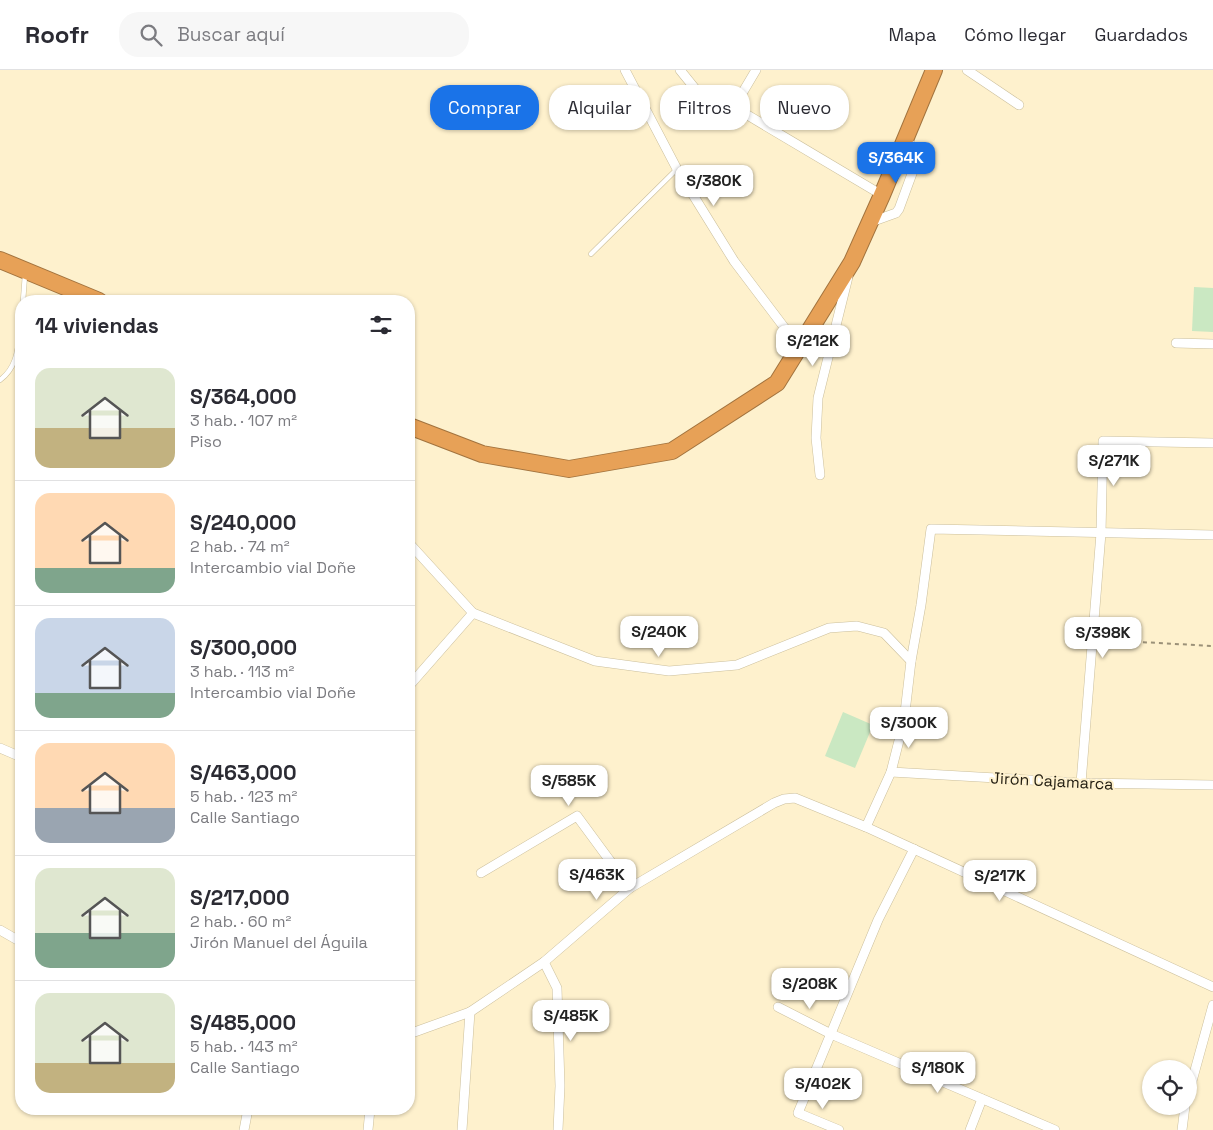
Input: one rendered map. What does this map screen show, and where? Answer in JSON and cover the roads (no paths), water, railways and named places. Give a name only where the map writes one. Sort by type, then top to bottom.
[{"type":"highway","points":[[415,428],[482,454],[570,469],[672,450],[777,383],[852,262],[934,70]]},
{"type":"highway","points":[[0,260],[84,295]]},
{"type":"street","points":[[625,70],[677,170],[734,261],[799,347]]},
{"type":"street","points":[[680,70],[692,85]]},
{"type":"street","points":[[747,85],[756,70]]},
{"type":"street","points":[[967,70],[1019,105]]},
{"type":"street","points":[[750,117],[882,195]]},
{"type":"street","points":[[870,222],[896,213],[900,209],[917,160],[916,153],[906,138]]},
{"type":"street","points":[[820,475],[816,438],[818,398],[852,262]]},
{"type":"street","points":[[1176,343],[1213,344]]},
{"type":"street","points":[[1081,783],[1101,532],[1103,441],[1213,443]]},
{"type":"street","points":[[866,827],[891,772],[904,721],[931,529],[1213,535]]},
{"type":"street","points":[[415,550],[473,613],[595,661],[669,671],[737,665],[829,628],[857,626],[884,634],[911,661]]},
{"type":"street","points":[[415,679],[473,613]]},
{"type":"street","points":[[0,748],[15,754]]},
{"type":"street","name":"Jirón Cajamarca","points":[[891,772],[1081,783],[1213,785]]},
{"type":"street","points":[[415,1032],[470,1012],[544,962],[630,888],[774,803],[784,799],[795,798],[866,827],[1213,987]]},
{"type":"street","points":[[481,873],[577,816],[630,888]]},
{"type":"street","points":[[839,1130],[798,1113],[878,920],[914,849]]},
{"type":"street","points":[[0,930],[15,939]]},
{"type":"street","points":[[544,962],[557,988],[560,1086],[558,1130]]},
{"type":"street","points":[[1197,1063],[1213,1005]]},
{"type":"street","points":[[778,1007],[831,1034],[1055,1130]]},
{"type":"street","points":[[462,1130],[470,1012]]},
{"type":"street","points":[[970,1130],[982,1099]]},
{"type":"street","points":[[244,1130],[247,1115]]},
{"type":"street","points":[[368,1130],[369,1115]]},
{"type":"street","points":[[1182,1130],[1184,1115]]},
{"type":"lane","points":[[591,254],[677,170]]},
{"type":"lane","points":[[23,295],[25,271]]},
{"type":"lane","points":[[0,380],[12,369],[15,361]]}]
